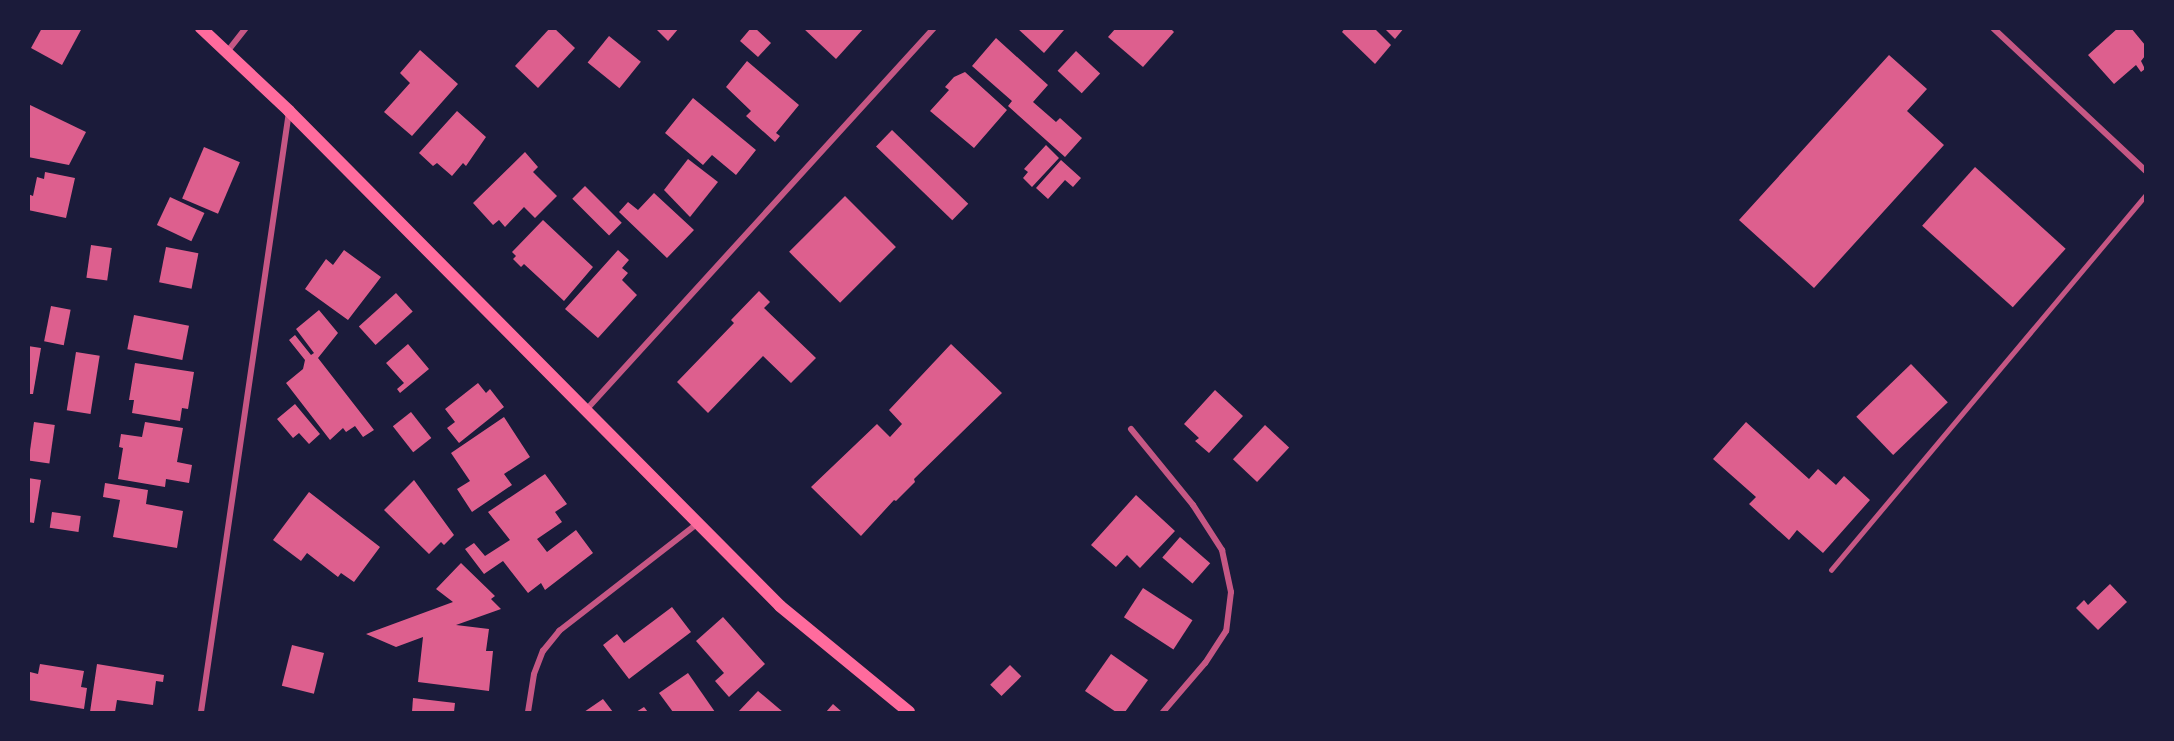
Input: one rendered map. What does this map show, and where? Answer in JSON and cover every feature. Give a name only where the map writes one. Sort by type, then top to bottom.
[{"type":"main road","points":[[201,28],[289,111],[780,606],[909,712]]},
{"type":"street","points":[[227,52],[246,28]]},
{"type":"street","points":[[586,410],[934,28]]},
{"type":"street","points":[[1993,28],[2145,171]]},
{"type":"street","points":[[201,712],[289,111]]},
{"type":"street","points":[[1131,429],[1193,504],[1222,550],[1232,592],[1226,631],[1205,663],[1163,712]]},
{"type":"street","points":[[528,712],[534,674],[543,651],[559,631],[697,524]]},
{"type":"lane","points":[[1831,570],[2145,194]]},
{"type":"building","points":[[42,28],[82,28],[62,65],[31,48]]},
{"type":"building","points":[[550,28],[554,28],[575,48],[538,88],[515,66]]},
{"type":"building","points":[[655,28],[679,28],[668,41]]},
{"type":"building","points":[[751,28],[755,28],[771,43],[758,57],[740,41]]},
{"type":"building","points":[[803,28],[864,28],[836,59]]},
{"type":"building","points":[[1017,28],[1062,28],[1064,30],[1044,53]]},
{"type":"building","points":[[1116,28],[1170,28],[1174,32],[1143,67],[1108,37]]},
{"type":"building","points":[[1345,28],[1374,28],[1391,45],[1375,64],[1342,32]]},
{"type":"building","points":[[1384,28],[1404,28],[1395,39]]},
{"type":"building","points":[[2118,28],[2131,28],[2145,45],[2145,56],[2141,61],[2145,69],[2141,72],[2136,65],[2114,84],[2088,55]]},
{"type":"building","points":[[609,36],[641,62],[619,88],[588,62]]},
{"type":"building","points":[[996,38],[1048,85],[1033,102],[1056,122],[1060,118],[1082,138],[1065,157],[1008,106],[1012,101],[972,66]]},
{"type":"building","points":[[420,50],[458,84],[412,136],[384,112],[410,83],[400,73]]},
{"type":"building","points":[[1076,51],[1100,74],[1082,93],[1058,71]]},
{"type":"building","points":[[1889,55],[1927,89],[1907,111],[1944,145],[1814,288],[1739,220]]},
{"type":"building","points":[[747,61],[799,105],[776,133],[780,136],[775,142],[746,116],[751,111],[726,87]]},
{"type":"building","points":[[965,72],[1007,110],[974,148],[930,111],[949,90],[945,87],[954,77]]},
{"type":"building","points":[[693,98],[756,150],[736,175],[712,155],[703,165],[665,133]]},
{"type":"building","points":[[28,104],[86,132],[69,165],[28,157]]},
{"type":"building","points":[[457,111],[486,137],[466,166],[463,163],[452,176],[437,163],[433,166],[419,153]]},
{"type":"building","points":[[892,130],[968,204],[952,220],[876,147]]},
{"type":"building","points":[[1046,145],[1059,158],[1032,187],[1023,178],[1028,172],[1024,169]]},
{"type":"building","points":[[204,147],[240,162],[218,214],[182,199]]},
{"type":"building","points":[[525,152],[538,167],[533,172],[557,196],[535,218],[524,207],[505,227],[499,220],[493,225],[473,203]]},
{"type":"building","points":[[688,159],[718,182],[690,217],[664,190]]},
{"type":"building","points":[[1061,160],[1081,178],[1073,187],[1065,180],[1048,199],[1036,188]]},
{"type":"building","points":[[1975,167],[2066,249],[2013,307],[1922,226]]},
{"type":"building","points":[[45,172],[75,178],[66,218],[28,210],[28,194],[33,196],[37,177],[44,179]]},
{"type":"building","points":[[585,186],[622,223],[609,235],[572,199]]},
{"type":"building","points":[[654,193],[694,230],[667,258],[619,212],[628,202],[638,210]]},
{"type":"building","points":[[845,196],[896,247],[840,303],[789,252]]},
{"type":"building","points":[[170,197],[204,213],[191,241],[157,225]]},
{"type":"building","points":[[543,220],[593,267],[564,301],[524,264],[521,267],[513,259],[516,256],[512,252]]},
{"type":"building","points":[[91,245],[112,248],[107,281],[86,278]]},
{"type":"building","points":[[166,247],[198,253],[192,289],[159,282]]},
{"type":"building","points":[[344,250],[381,277],[348,320],[305,289],[326,259],[333,265]]},
{"type":"building","points":[[618,250],[629,260],[622,268],[628,273],[622,280],[637,295],[598,338],[565,309]]},
{"type":"building","points":[[759,291],[770,302],[764,308],[816,358],[791,383],[763,356],[708,413],[677,382],[734,323],[731,320]]},
{"type":"building","points":[[396,293],[413,312],[376,345],[359,326]]},
{"type":"building","points":[[51,306],[71,310],[64,345],[44,341]]},
{"type":"building","points":[[319,310],[338,333],[318,358],[374,430],[363,437],[355,426],[346,432],[343,428],[330,440],[286,383],[303,369],[305,360],[289,340],[295,335],[311,355],[314,353],[296,329]]},
{"type":"building","points":[[134,315],[189,326],[182,360],[127,349]]},
{"type":"building","points":[[408,344],[429,369],[400,393],[397,389],[404,383],[386,363]]},
{"type":"building","points":[[951,344],[1002,393],[914,479],[915,482],[896,501],[894,500],[861,536],[811,487],[877,424],[890,437],[902,424],[889,410]]},
{"type":"building","points":[[28,346],[41,348],[33,394],[28,394]]},
{"type":"building","points":[[76,352],[100,356],[90,414],[67,410]]},
{"type":"building","points":[[135,363],[194,372],[188,409],[182,408],[180,421],[132,413],[134,400],[129,400]]},
{"type":"building","points":[[1911,364],[1948,402],[1893,455],[1856,417]]},
{"type":"building","points":[[478,383],[486,393],[490,389],[504,407],[459,443],[447,428],[455,422],[445,409]]},
{"type":"building","points":[[1215,390],[1243,416],[1209,453],[1195,441],[1199,438],[1184,424]]},
{"type":"building","points":[[295,404],[320,434],[309,444],[299,433],[293,438],[277,419]]},
{"type":"building","points":[[411,412],[431,438],[413,452],[393,426]]},
{"type":"building","points":[[504,417],[530,457],[504,474],[512,485],[472,512],[457,489],[470,481],[451,453]]},
{"type":"building","points":[[34,422],[55,425],[49,464],[29,461]]},
{"type":"building","points":[[145,422],[183,428],[177,462],[192,465],[189,483],[166,479],[165,487],[118,479],[123,448],[119,447],[121,434],[142,437]]},
{"type":"building","points":[[1746,422],[1809,479],[1818,469],[1836,485],[1844,476],[1870,500],[1823,553],[1797,530],[1789,540],[1749,504],[1756,497],[1713,459]]},
{"type":"building","points":[[1265,425],[1289,448],[1257,482],[1233,459]]},
{"type":"building","points":[[545,474],[567,504],[555,512],[562,522],[537,539],[547,552],[576,530],[593,553],[545,590],[541,583],[528,593],[503,561],[484,574],[465,549],[474,543],[485,556],[510,540],[488,512]]},
{"type":"building","points":[[28,478],[41,480],[34,523],[28,522]]},
{"type":"building","points":[[414,480],[454,535],[444,545],[441,542],[429,554],[384,510]]},
{"type":"building","points":[[105,483],[148,490],[146,504],[183,511],[177,548],[113,537],[120,500],[103,497]]},
{"type":"building","points":[[309,492],[380,547],[354,582],[341,573],[338,577],[307,553],[301,561],[273,540]]},
{"type":"building","points":[[1136,495],[1175,531],[1140,568],[1127,555],[1116,567],[1091,545]]},
{"type":"building","points":[[52,512],[81,516],[78,532],[50,528]]},
{"type":"building","points":[[1180,537],[1210,563],[1192,584],[1162,557]]},
{"type":"building","points":[[461,563],[495,596],[491,599],[501,609],[456,625],[489,629],[486,651],[493,651],[489,691],[418,682],[423,637],[396,647],[366,634],[453,602],[436,589]]},
{"type":"building","points":[[2110,584],[2127,602],[2098,630],[2076,608],[2084,600],[2088,605]]},
{"type":"building","points":[[1143,588],[1192,620],[1173,649],[1124,617]]},
{"type":"building","points":[[672,607],[691,632],[629,679],[603,645],[617,634],[624,643]]},
{"type":"building","points":[[723,617],[765,664],[729,697],[715,681],[724,673],[696,641]]},
{"type":"building","points":[[292,645],[324,653],[314,694],[282,686]]},
{"type":"building","points":[[1111,654],[1148,680],[1125,712],[1116,712],[1085,691]]},
{"type":"building","points":[[40,664],[84,671],[81,687],[87,688],[84,709],[28,700],[30,672],[38,674]]},
{"type":"building","points":[[97,664],[164,675],[163,682],[156,681],[153,705],[117,700],[115,712],[90,712]]},
{"type":"building","points":[[1010,665],[1021,676],[1002,696],[990,685]]},
{"type":"building","points":[[688,673],[715,712],[673,712],[659,693]]},
{"type":"building","points":[[758,691],[783,712],[738,712]]},
{"type":"building","points":[[413,698],[455,703],[454,712],[412,712]]},
{"type":"building","points":[[603,699],[613,712],[584,712]]},
{"type":"building","points":[[833,704],[842,712],[826,712]]},
{"type":"building","points":[[644,707],[648,712],[636,712]]}]
